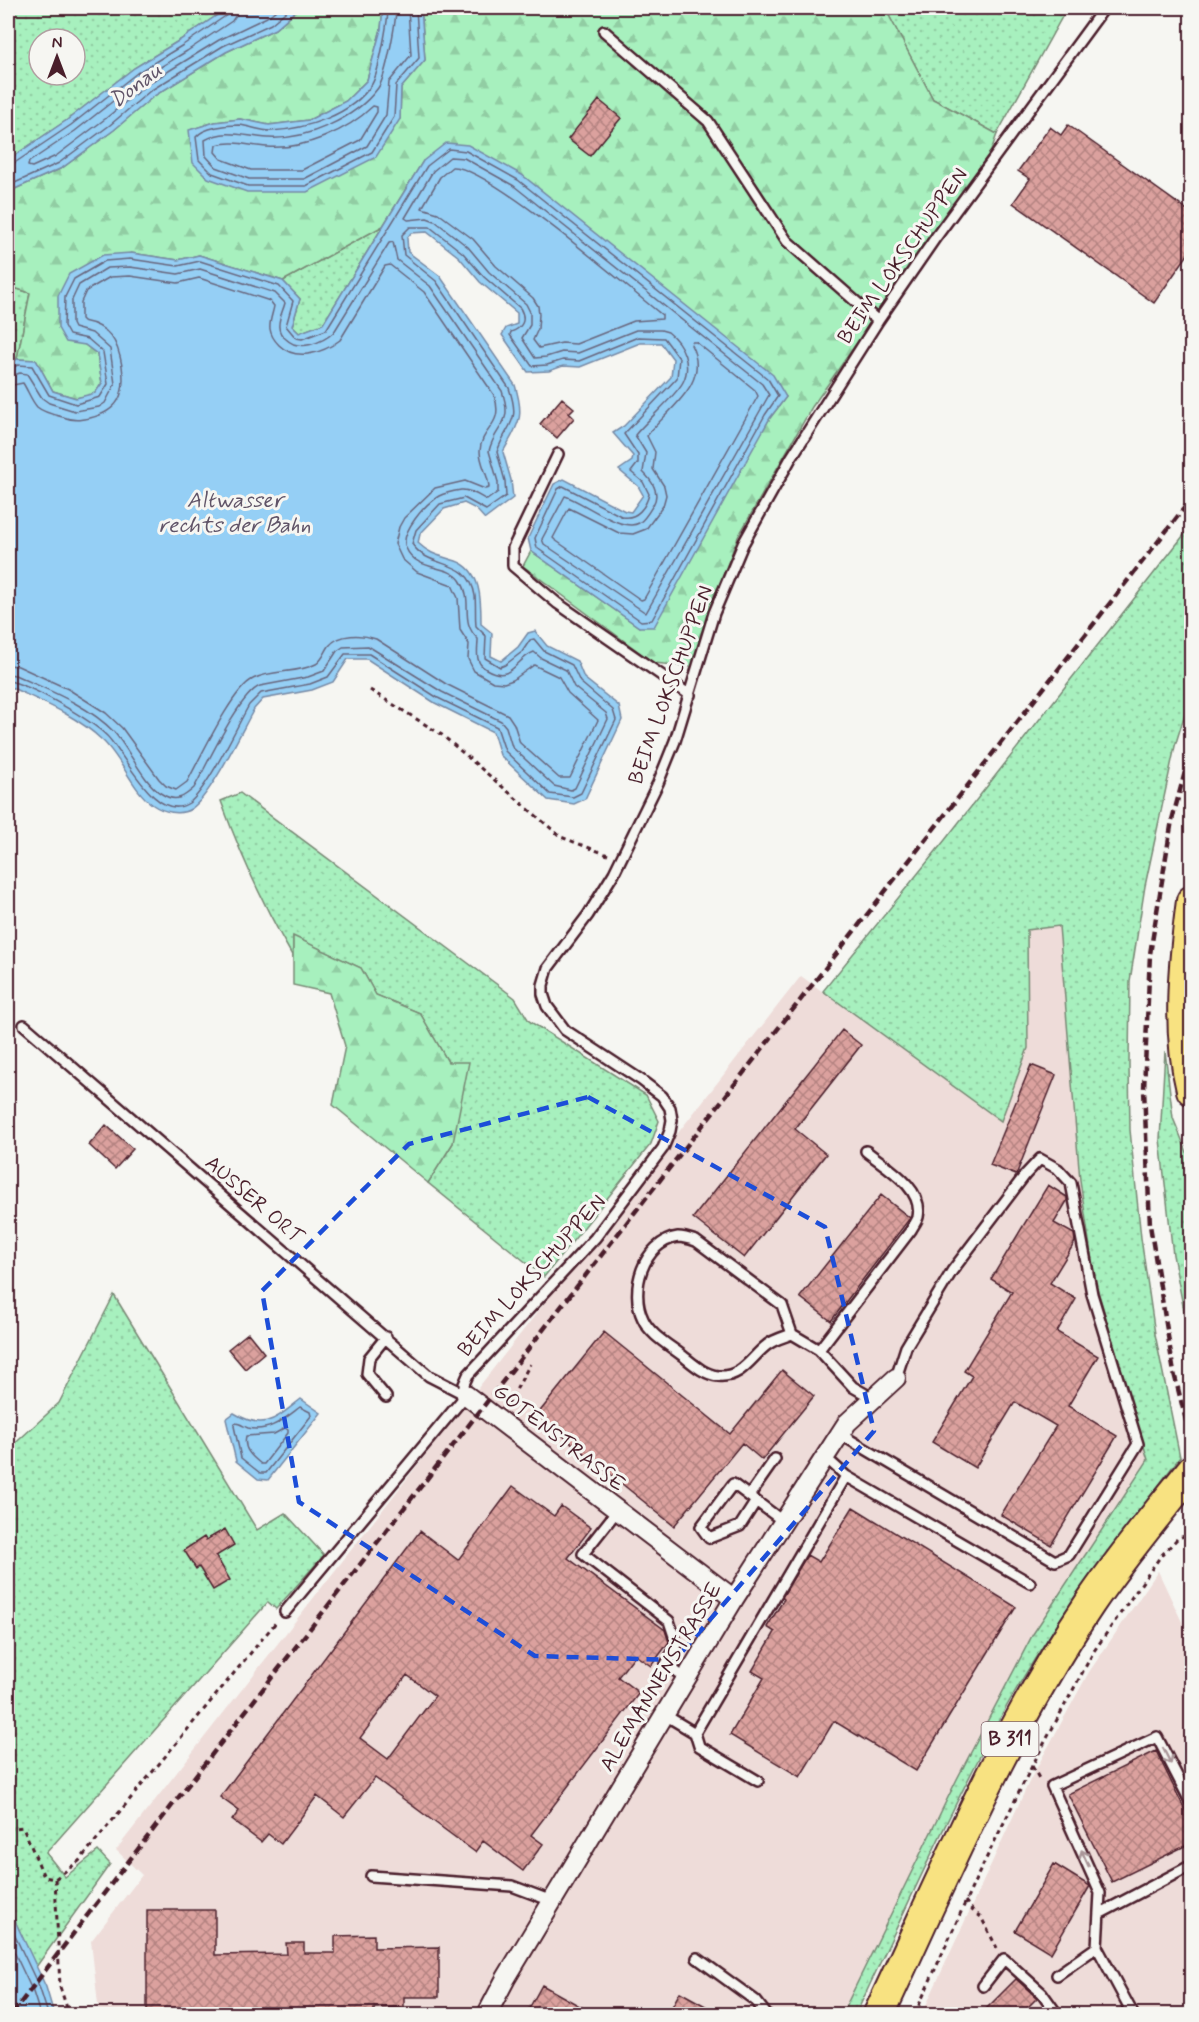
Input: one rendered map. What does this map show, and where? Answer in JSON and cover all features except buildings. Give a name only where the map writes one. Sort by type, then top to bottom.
[{"type":"main road","points":[[1191,901],[1184,994],[1185,1052],[1191,1090]]},
{"type":"main road","name":"B 311","points":[[879,2014],[973,1813],[1027,1707],[1089,1605],[1123,1556],[1191,1470]]},
{"type":"street","name":"ALEMANNENSTRASSE","points":[[486,2014],[734,1599],[847,1422],[896,1378]]},
{"type":"street","name":"GOTENSTRASSE","points":[[466,1395],[734,1599]]},
{"type":"lane","name":"BEIM LOKSCHUPPEN","points":[[466,1395],[464,1384],[468,1375],[595,1238],[663,1148],[670,1131],[672,1120],[670,1108],[662,1096],[565,1030],[547,1006],[543,985],[548,968],[588,915],[621,860],[658,783],[690,695],[714,613],[743,544],[791,458],[878,321],[1019,122],[1104,8]]},
{"type":"lane","points":[[604,31],[708,121],[787,241],[878,321]]},
{"type":"lane","points":[[558,454],[513,548],[513,566],[557,603],[690,695]]},
{"type":"lane","name":"AUSSER ORT","points":[[24,1024],[429,1376],[466,1395]]},
{"type":"lane","points":[[819,1350],[911,1230],[918,1217],[917,1201],[910,1187],[866,1151]]},
{"type":"lane","points":[[840,1434],[1055,1561],[1069,1556],[1138,1444],[1092,1294],[1071,1183],[1058,1169],[1040,1159],[1025,1175],[952,1271],[906,1347],[896,1378]]},
{"type":"lane","points":[[792,1334],[768,1344],[746,1367],[734,1374],[718,1376],[701,1370],[650,1331],[642,1318],[638,1304],[638,1287],[642,1269],[650,1253],[664,1242],[679,1237],[696,1240],[782,1305],[792,1334],[819,1350],[854,1387],[874,1399]]},
{"type":"lane","points":[[386,1337],[369,1358],[368,1374],[386,1397]]},
{"type":"lane","name":"GOTENSTRASSE","points":[[285,1611],[466,1395]]},
{"type":"lane","points":[[825,1457],[846,1476],[1030,1583]]},
{"type":"lane","points":[[775,1460],[752,1499],[740,1526],[709,1538],[701,1527],[733,1484],[752,1499],[784,1522]]},
{"type":"lane","points":[[695,1733],[846,1476]]},
{"type":"lane","points":[[617,1511],[584,1554],[669,1621],[676,1645],[666,1664],[686,1679]]},
{"type":"lane","points":[[665,1714],[695,1733],[699,1746],[758,1781]]},
{"type":"lane","points":[[1133,2014],[1097,1947],[1100,1893],[1052,1786],[1157,1737],[1191,1805]]},
{"type":"lane","points":[[1099,1914],[1191,1865]]},
{"type":"lane","points":[[371,1876],[512,1886],[552,1901]]},
{"type":"lane","points":[[1057,1975],[1097,1947]]},
{"type":"lane","points":[[697,1958],[756,2001],[766,2014]]},
{"type":"lane","points":[[983,1986],[1004,1959],[1042,1993],[1058,2014]]},
{"type":"path","points":[[370,690],[442,735],[561,837],[621,860]]},
{"type":"path","points":[[507,1407],[530,1364]]},
{"type":"path","points":[[915,2014],[965,1901],[1032,1766],[1094,1651],[1160,1557],[1178,1538],[1191,1534]]},
{"type":"path","points":[[8,1829],[22,1827],[44,1877],[55,1879],[79,1861],[285,1611]]},
{"type":"path","points":[[55,1879],[60,1987],[69,2014]]},
{"type":"path","points":[[965,1901],[981,1917],[1004,1959]]},
{"type":"highlighted area","points":[[588,1097],[825,1227],[874,1431],[675,1660],[535,1656],[299,1502],[262,1291],[409,1144]]},
{"type":"shaded area","points":[[1059,925],[1076,1134],[1095,1281],[1148,1460],[1033,1634],[957,1779],[842,2014],[99,2014],[91,1941],[142,1875],[116,1850],[801,976],[1001,1121],[1028,1048],[1027,930]]},
{"type":"shaded area","points":[[1158,1571],[1191,1641],[1191,2014],[922,2014],[1030,1780],[1089,1672]]},
{"type":"green space","points":[[8,8],[228,8],[134,68],[67,120],[8,160]]},
{"type":"green space","points":[[299,8],[383,8],[381,29],[367,80],[346,101],[309,120],[269,125],[240,119],[215,122],[190,130],[400,119],[401,88],[425,60],[421,8],[885,8],[933,99],[997,134],[991,151],[812,407],[738,537],[709,612],[693,667],[654,663],[523,566],[531,551],[639,627],[770,418],[786,397],[423,161],[383,226],[283,281],[199,255],[178,260],[131,253],[85,345],[97,354],[102,383],[95,394],[76,398],[53,391],[36,360],[17,359],[30,293],[8,286],[8,192],[62,168],[114,130],[154,96],[226,52],[275,29]]},
{"type":"green space","points":[[885,8],[1067,8],[997,134],[933,99]]},
{"type":"green space","points":[[383,226],[323,324],[299,333],[292,326],[300,299],[283,281]]},
{"type":"green space","points":[[8,286],[30,293],[17,359],[8,364]]},
{"type":"green space","points":[[1191,526],[1191,694],[1175,746],[1145,886],[1130,981],[1129,1064],[1130,1130],[1141,1238],[1155,1334],[1180,1457],[1087,1581],[1023,1677],[965,1786],[856,2014],[842,2014],[957,1779],[1033,1634],[1148,1460],[1095,1281],[1080,1180],[1059,926],[1027,930],[1028,1048],[1001,1121],[823,991],[945,840]]},
{"type":"green space","points":[[240,793],[515,998],[529,1021],[646,1095],[659,1121],[651,1144],[544,1277],[428,1183],[453,1143],[448,1062],[420,1013],[376,995],[361,968],[293,937],[293,957],[236,841],[221,801]]},
{"type":"green space","points":[[293,936],[361,968],[376,995],[420,1013],[448,1062],[469,1062],[453,1143],[428,1183],[333,1105],[345,1046],[329,993],[293,985]]},
{"type":"green space","points":[[1165,1051],[1173,1118],[1191,1162],[1191,1346],[1173,1255],[1160,1139]]},
{"type":"green space","points":[[114,1295],[257,1530],[285,1513],[324,1555],[276,1609],[268,1602],[46,1853],[65,1877],[98,1851],[110,1864],[36,1967],[8,1906],[8,1450],[59,1403]]},
{"type":"water","name":"Donau","points":[[228,8],[299,8],[275,29],[226,52],[154,96],[114,130],[62,168],[8,192],[8,160],[67,120],[134,68]]},
{"type":"water","points":[[383,8],[421,8],[425,60],[401,88],[400,119],[376,157],[307,192],[247,192],[208,178],[193,163],[189,130],[215,122],[240,119],[269,125],[309,120],[346,101],[367,80],[381,29]]},
{"type":"water","name":"Altwasser rechts der Bahn","points":[[446,143],[468,145],[522,175],[773,375],[786,397],[770,418],[654,627],[639,627],[531,551],[528,538],[554,484],[564,479],[631,512],[643,495],[638,486],[619,470],[632,461],[633,456],[613,433],[624,426],[671,377],[673,359],[661,343],[640,343],[580,367],[563,366],[549,371],[528,372],[502,335],[506,328],[517,324],[517,313],[480,282],[459,257],[427,232],[411,233],[407,238],[408,252],[440,276],[515,385],[520,405],[519,420],[503,452],[511,480],[513,498],[485,519],[476,509],[464,503],[444,509],[420,534],[418,543],[432,553],[465,565],[471,572],[480,597],[481,624],[492,633],[491,656],[501,661],[518,647],[528,633],[535,631],[547,646],[577,661],[584,678],[619,706],[622,720],[585,799],[574,804],[548,800],[500,755],[493,732],[435,703],[367,659],[348,659],[333,682],[312,690],[263,699],[254,709],[216,778],[199,802],[187,811],[162,810],[145,798],[109,747],[92,731],[57,709],[8,686],[8,364],[17,359],[36,360],[53,391],[76,398],[95,393],[102,383],[97,354],[85,345],[66,342],[58,328],[58,296],[69,274],[103,255],[131,253],[178,260],[199,255],[283,281],[300,299],[292,326],[299,333],[323,324],[423,161]]},
{"type":"water","points":[[301,1399],[321,1413],[268,1480],[258,1479],[236,1461],[226,1419],[234,1413],[254,1422],[270,1420]]},
{"type":"water","points":[[8,1906],[46,1987],[54,2014],[14,2014],[8,1999]]},
{"type":"railway","points":[[12,2014],[128,1862],[1192,498]]},
{"type":"railway","points":[[1192,746],[1172,820],[1150,954],[1144,1089],[1150,1225],[1174,1373],[1192,1444]]}]
